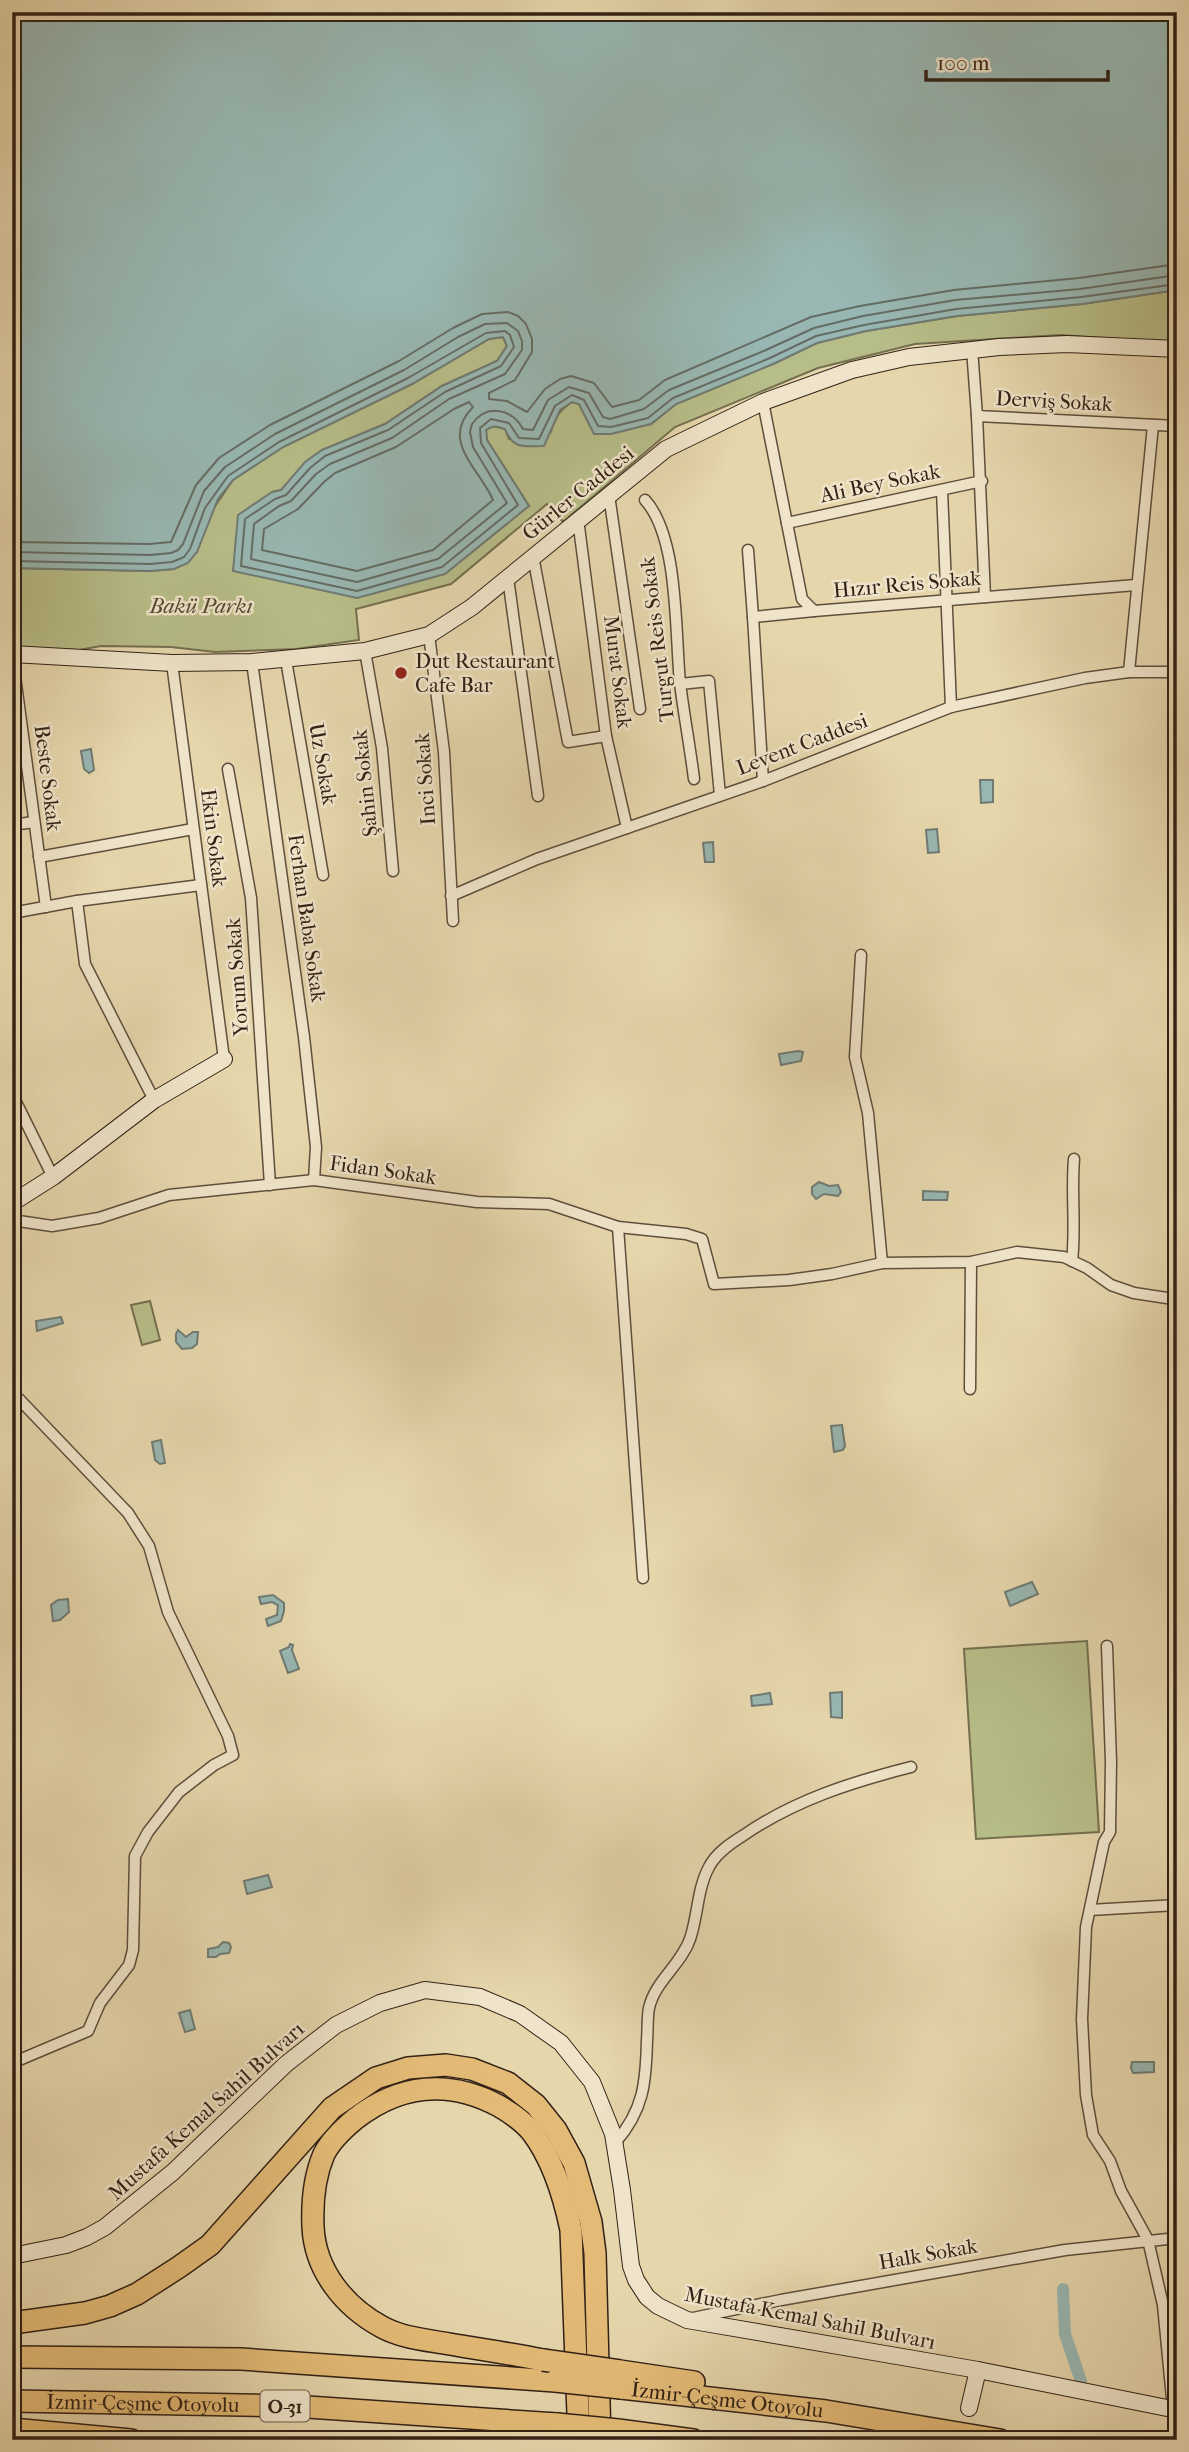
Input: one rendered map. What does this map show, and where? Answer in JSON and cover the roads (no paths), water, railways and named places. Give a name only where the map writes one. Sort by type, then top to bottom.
[{"type":"highway","points":[[22,2322],[85,2313],[110,2306],[136,2294],[179,2267],[210,2245],[332,2108],[376,2078],[408,2068],[446,2065],[472,2069],[508,2082],[536,2105],[556,2130],[574,2163],[591,2222],[595,2253],[609,2435]]},
{"type":"highway","points":[[579,2440],[571,2230],[557,2179],[531,2131],[511,2113],[484,2098],[454,2089],[427,2088],[395,2095],[365,2111],[340,2131],[325,2153],[318,2171],[312,2205],[313,2235],[321,2266],[341,2294],[363,2316],[386,2329],[413,2338],[543,2360],[620,2379]]},
{"type":"highway","name":"İzmir-Çeşme Otoyolu","points":[[12,2357],[242,2359],[555,2381],[620,2379],[1000,2440]]},
{"type":"highway","name":"İzmir-Çeşme Otoyolu","points":[[12,2401],[293,2406],[557,2424],[609,2435],[693,2440]]},
{"type":"highway","points":[[12,2429],[131,2440]]},
{"type":"street","name":"Gürler Caddesi","points":[[12,654],[172,663],[251,662],[365,651],[429,635],[472,607],[666,449],[763,402],[872,365],[972,349],[1066,344],[1177,349]]},
{"type":"street","name":"Derviş Sokak","points":[[972,349],[977,416],[1177,426]]},
{"type":"street","name":"Hızır Reis Sokak","points":[[763,402],[802,599],[814,611],[1136,585]]},
{"type":"street","points":[[977,416],[982,481],[985,597]]},
{"type":"street","points":[[1129,672],[1153,425]]},
{"type":"street","name":"Ali Bey Sokak","points":[[787,523],[982,481]]},
{"type":"street","points":[[942,489],[951,707]]},
{"type":"street","points":[[609,495],[640,709]]},
{"type":"street","name":"Turgut Reis Sokak","points":[[645,500],[652,507],[669,553],[680,684],[694,779]]},
{"type":"street","name":"Murat Sokak","points":[[578,519],[606,736],[627,828]]},
{"type":"street","points":[[748,550],[763,781]]},
{"type":"street","points":[[533,556],[568,742],[606,736]]},
{"type":"street","points":[[508,578],[538,796]]},
{"type":"street","points":[[753,617],[814,611]]},
{"type":"street","name":"Inci Sokak","points":[[429,635],[444,752],[453,921]]},
{"type":"street","name":"Şahin Sokak","points":[[365,651],[382,748],[393,871]]},
{"type":"street","name":"Beste Sokak","points":[[12,654],[46,907]]},
{"type":"street","name":"Uz Sokak","points":[[286,660],[323,875]]},
{"type":"street","name":"Ferhan Baba Sokak","points":[[251,662],[304,1037],[316,1147],[314,1180]]},
{"type":"street","name":"Ekin Sokak","points":[[172,663],[223,1059]]},
{"type":"street","name":"Levent Caddesi","points":[[451,896],[537,859],[763,781],[951,707],[1086,678],[1129,672],[1177,671]]},
{"type":"street","points":[[680,684],[709,681],[720,795]]},
{"type":"street","name":"Yorum Sokak","points":[[228,769],[251,898],[270,1185]]},
{"type":"street","points":[[12,825],[34,822]]},
{"type":"street","points":[[39,858],[193,828]]},
{"type":"street","points":[[12,913],[77,901],[201,885]]},
{"type":"street","points":[[77,901],[85,964],[154,1100]]},
{"type":"street","points":[[861,955],[855,1058],[868,1113],[882,1263],[971,1262],[1017,1252],[1039,1253],[1072,1261],[1111,1285],[1134,1293],[1167,1298]]},
{"type":"street","points":[[12,1203],[53,1177],[154,1100],[223,1059]]},
{"type":"street","points":[[12,1094],[53,1177]]},
{"type":"street","points":[[1072,1261],[1075,1239],[1072,1183],[1074,1158]]},
{"type":"street","name":"Fidan Sokak","points":[[12,1220],[52,1226],[99,1218],[169,1195],[314,1180],[477,1202],[549,1204],[618,1227],[686,1234],[702,1239],[714,1283],[789,1280],[882,1263]]},
{"type":"street","points":[[618,1227],[643,1578]]},
{"type":"street","points":[[970,1389],[971,1262]]},
{"type":"street","points":[[12,1396],[19,1399],[128,1513],[149,1546],[168,1612],[229,1736],[233,1755],[214,1765],[179,1792],[148,1832],[135,1856],[133,1950],[129,1965],[100,2003],[88,2031],[12,2063]]},
{"type":"street","points":[[1107,1646],[1111,1762],[1110,1832],[1104,1842],[1086,1927],[1082,2019],[1086,2095],[1093,2135],[1110,2161],[1121,2191],[1148,2241],[1163,2305],[1175,2409]]},
{"type":"street","points":[[615,2143],[636,2114],[644,2090],[649,2008],[653,1996],[690,1940],[709,1866],[722,1850],[769,1818],[802,1802],[863,1779],[911,1767]]},
{"type":"street","points":[[1090,1910],[1177,1905]]},
{"type":"street","name":"Mustafa Kemal Sahil Bulvarı","points":[[12,2256],[66,2245],[105,2227],[173,2172],[286,2064],[336,2025],[380,2003],[425,1990],[480,1997],[520,2014],[561,2043],[592,2082],[615,2143],[631,2266],[647,2297],[658,2306],[687,2320],[978,2370],[1175,2409]]},
{"type":"street","name":"Halk Sokak","points":[[687,2320],[1065,2250],[1177,2238]]},
{"type":"street","points":[[969,2408],[978,2370]]},
{"type":"water","points":[[12,12],[1177,12],[1177,290],[1082,304],[957,316],[866,331],[817,343],[676,404],[651,424],[611,434],[594,434],[579,404],[572,402],[560,410],[544,446],[516,444],[505,429],[499,427],[486,430],[487,440],[529,506],[445,574],[357,598],[233,571],[238,515],[272,492],[281,490],[305,462],[322,450],[385,424],[442,386],[497,361],[507,346],[503,337],[489,339],[412,384],[283,447],[233,480],[218,499],[197,552],[188,563],[174,569],[150,571],[12,568]]},
{"type":"water","points":[[91,749],[94,770],[89,773],[84,769],[81,751]]},
{"type":"water","points":[[980,780],[993,780],[993,802],[981,803]]},
{"type":"water","points":[[937,829],[939,852],[928,853],[926,830]]},
{"type":"water","points":[[713,842],[714,862],[705,862],[703,843]]},
{"type":"water","points":[[803,1052],[801,1061],[781,1065],[779,1054]]},
{"type":"water","points":[[819,1182],[829,1186],[838,1185],[841,1192],[838,1196],[824,1194],[816,1199],[812,1194],[812,1187]]},
{"type":"water","points":[[923,1191],[948,1192],[947,1200],[923,1200]]},
{"type":"water","points":[[61,1317],[63,1323],[37,1331],[36,1321]]},
{"type":"water","points":[[178,1330],[186,1337],[198,1332],[197,1344],[192,1348],[182,1349],[176,1342]]},
{"type":"water","points":[[842,1425],[845,1446],[843,1450],[834,1452],[831,1426]]},
{"type":"water","points":[[161,1440],[165,1463],[160,1464],[155,1460],[152,1442]]},
{"type":"water","points":[[1032,1582],[1038,1594],[1010,1606],[1005,1592]]},
{"type":"water","points":[[273,1595],[284,1603],[284,1611],[281,1621],[268,1626],[266,1619],[277,1615],[278,1605],[272,1602],[261,1604],[259,1597]]},
{"type":"water","points":[[68,1599],[69,1612],[60,1620],[53,1621],[51,1605],[58,1600]]},
{"type":"water","points":[[290,1644],[293,1645],[292,1650],[299,1669],[288,1673],[280,1651]]},
{"type":"water","points":[[842,1692],[842,1718],[831,1717],[830,1693]]},
{"type":"water","points":[[770,1693],[772,1704],[752,1706],[751,1696]]},
{"type":"water","points":[[268,1875],[272,1887],[247,1894],[244,1881]]},
{"type":"water","points":[[223,1942],[229,1943],[229,1953],[208,1957],[208,1949],[218,1947]]},
{"type":"water","points":[[190,2010],[195,2029],[185,2032],[179,2013]]},
{"type":"water","points":[[1132,2062],[1154,2062],[1154,2072],[1133,2073]]},
{"type":"waterway","points":[[1063,2289],[1065,2334],[1081,2381]]},
{"type":"place","name":"Dut Restaurant Cafe Bar","points":[[401,673]]},
{"type":"park label","name":"Bakü Parkı","points":[[201,606]]}]
